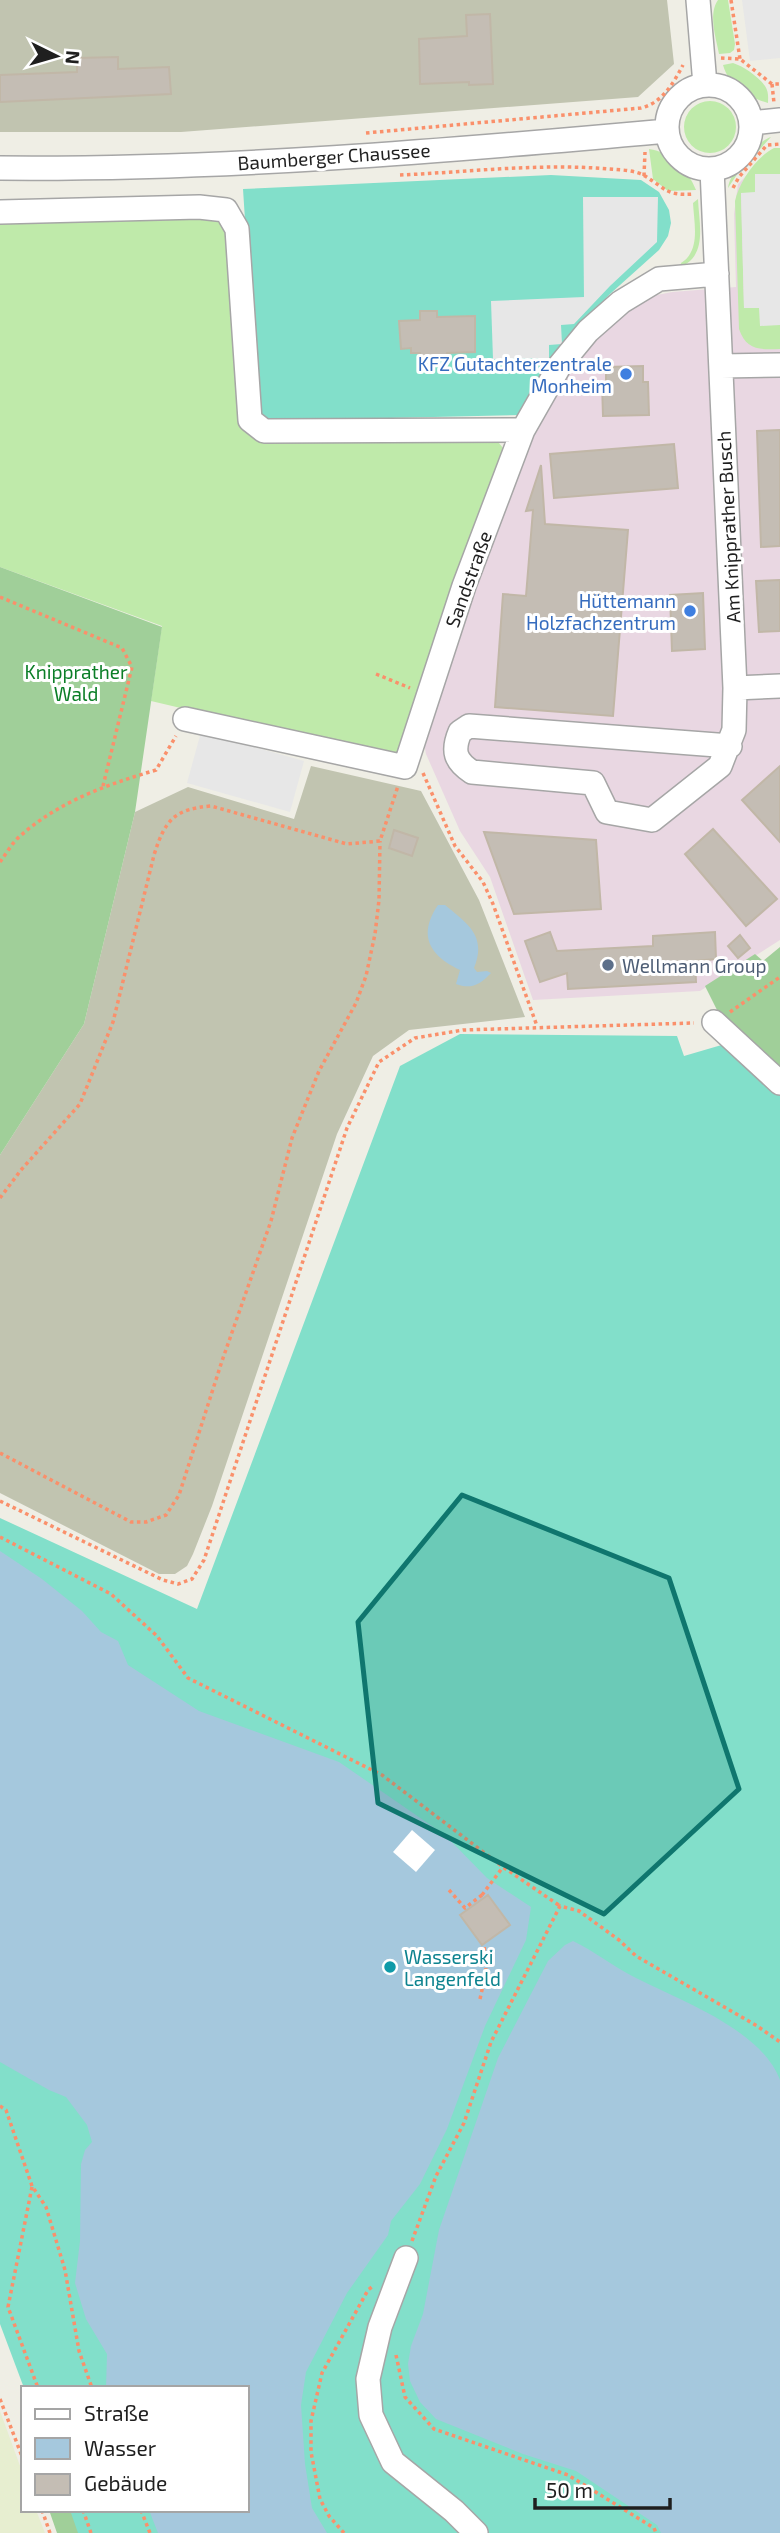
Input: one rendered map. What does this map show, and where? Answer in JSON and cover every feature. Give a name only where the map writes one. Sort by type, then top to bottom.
[{"type":"street","points":[[698,0],[705,85]]},
{"type":"street","points":[[705,85],[718,86],[740,99],[751,123],[745,149],[737,159],[712,169],[699,168],[677,155],[667,131],[668,114],[676,100],[689,90],[705,85]]},
{"type":"street","points":[[751,123],[780,120]]},
{"type":"street","name":"Baumberger Chaussee","points":[[0,168],[72,169],[207,164],[363,155],[667,131]]},
{"type":"street","name":"Am Knipprather Busch","points":[[712,169],[735,688],[734,730],[730,746],[720,766],[652,820],[607,812],[593,783],[472,772],[459,763],[455,755],[460,732],[469,726],[730,746]]},
{"type":"street","points":[[0,212],[199,207],[226,210],[237,229],[250,420],[264,431],[523,430]]},
{"type":"street","name":"Sandstraße","points":[[408,756],[464,586],[523,430],[560,365],[588,331],[621,302],[659,279],[717,274]]},
{"type":"street","points":[[721,366],[780,365]]},
{"type":"street","points":[[735,688],[780,686]]},
{"type":"street","points":[[185,719],[408,756]]},
{"type":"street","points":[[715,1022],[780,1083]]},
{"type":"street","points":[[406,2258],[380,2327],[368,2379],[371,2416],[393,2462],[454,2511],[476,2533]]},
{"type":"path","points":[[731,0],[740,59]]},
{"type":"path","points":[[364,134],[641,108],[651,105],[662,96],[688,62],[730,57],[740,59],[772,84],[780,84]]},
{"type":"path","points":[[644,176],[670,194],[731,193],[739,177],[767,145],[780,144]]},
{"type":"path","points":[[0,597],[122,648],[132,667],[103,786]]},
{"type":"path","points":[[376,674],[398,685]]},
{"type":"path","points":[[0,862],[19,837],[67,804],[103,786],[156,771],[185,719]]},
{"type":"path","points":[[0,1453],[131,1522],[146,1522],[166,1516],[179,1495],[271,1221],[292,1139],[319,1071],[356,1003],[366,975],[379,900],[380,841],[408,756]]},
{"type":"path","points":[[408,756],[455,846],[483,882],[537,1027]]},
{"type":"path","points":[[0,1198],[21,1170],[80,1104],[113,1023],[153,855],[162,831],[174,815],[192,807],[211,806],[347,844],[380,841]]},
{"type":"path","points":[[0,1502],[163,1580],[178,1584],[192,1579],[204,1560],[347,1128],[379,1062],[415,1038],[463,1030],[715,1022],[780,977]]},
{"type":"path","points":[[0,1537],[111,1594],[157,1636],[188,1678],[382,1775],[503,1867],[560,1906],[579,1911],[636,1956],[780,2042]]},
{"type":"path","points":[[449,1890],[465,1908],[483,1897],[503,1867]]},
{"type":"path","points":[[406,2258],[436,2176],[464,2123],[491,2042],[560,1906]]},
{"type":"path","points":[[480,1999],[486,1972],[484,1944]]},
{"type":"path","points":[[0,2106],[6,2110],[32,2186],[46,2207],[65,2270],[79,2351],[91,2386]]},
{"type":"path","points":[[32,2186],[8,2307],[37,2386]]},
{"type":"path","points":[[344,2533],[329,2516],[320,2499],[311,2452],[311,2421],[322,2373],[368,2290],[378,2282]]},
{"type":"path","points":[[398,2344],[396,2356],[405,2396],[434,2428],[568,2475],[654,2528],[656,2533]]},
{"type":"path","points":[[0,2399],[21,2454]]},
{"type":"path","points":[[43,2512],[50,2533]]},
{"type":"path","points":[[84,2512],[91,2533]]},
{"type":"path","points":[[142,2512],[150,2533]]},
{"type":"highlighted area","points":[[462,1495],[669,1578],[739,1789],[604,1914],[378,1803],[358,1622]]},
{"type":"shaded area","points":[[0,0],[667,0],[674,64],[638,97],[181,132],[0,132]]},
{"type":"shaded area","points":[[742,0],[780,0],[780,58],[750,61]]},
{"type":"shaded area","points":[[780,150],[780,940],[700,991],[533,1000],[490,877],[460,831],[426,754],[424,743],[430,709],[533,427],[559,383],[585,347],[647,297],[672,292],[736,287],[734,214],[738,184],[754,168]]},
{"type":"shaded area","points":[[755,174],[780,174],[780,325],[760,326],[759,308],[744,308],[741,193],[755,192]]},
{"type":"shaded area","points":[[551,175],[641,180],[659,192],[669,210],[671,223],[668,236],[659,250],[610,294],[570,337],[519,415],[258,421],[243,189]]},
{"type":"shaded area","points":[[583,197],[658,197],[657,242],[574,324],[561,325],[562,344],[549,345],[549,358],[493,359],[491,301],[584,297]]},
{"type":"shaded area","points":[[201,732],[304,761],[290,812],[187,783]]},
{"type":"shaded area","points":[[311,766],[421,791],[479,900],[525,1017],[409,1030],[373,1056],[337,1134],[212,1506],[193,1554],[187,1566],[175,1574],[159,1574],[0,1493],[0,1155],[84,1024],[135,812],[188,787],[294,819]]},
{"type":"shaded area","name":"Wasserski Langenfeld","points":[[460,1034],[677,1036],[684,1056],[725,1044],[780,1094],[780,2533],[78,2533],[71,2512],[248,2512],[248,2386],[23,2386],[0,2324],[0,1518],[197,1609],[400,1066]]},
{"type":"shaded area","points":[[0,2411],[21,2469],[21,2512],[37,2512],[45,2533],[0,2533]]},
{"type":"green space","points":[[718,0],[728,0],[735,44],[730,53],[719,54],[713,19]]},
{"type":"green space","points":[[733,63],[750,72],[762,83],[767,90],[768,103],[746,94],[730,80],[723,65]]},
{"type":"green space","points":[[710,101],[720,103],[728,109],[734,117],[734,137],[728,145],[720,151],[710,153],[700,151],[692,145],[686,137],[684,127],[686,117],[692,109],[700,103]]},
{"type":"green space","points":[[771,137],[728,188],[733,174],[745,158]]},
{"type":"green space","points":[[774,148],[780,148],[780,174],[755,174],[755,193],[741,193],[744,308],[760,308],[780,325],[780,349],[766,349],[750,345],[739,329],[735,201],[749,171],[761,157]]},
{"type":"green space","points":[[649,149],[678,163],[696,190],[668,191],[653,179]]},
{"type":"green space","points":[[698,199],[698,247],[689,262],[680,267],[694,244],[693,203]]},
{"type":"green space","points":[[221,217],[231,231],[248,428],[494,437],[503,448],[423,675],[397,759],[151,701],[162,626],[0,567],[0,219]]},
{"type":"green space","name":"Knipprather Wald","points":[[0,567],[162,627],[135,812],[84,1024],[0,1155]]},
{"type":"green space","points":[[780,947],[780,1074],[724,1024],[705,986],[755,954],[763,961]]},
{"type":"green space","points":[[50,2512],[150,2512],[158,2533],[57,2533]]},
{"type":"water","points":[[438,905],[445,905],[461,918],[477,939],[474,968],[477,972],[491,973],[479,983],[471,986],[456,984],[460,970],[441,958],[430,944],[428,926]]},
{"type":"water","points":[[0,1551],[42,1579],[82,1611],[101,1632],[118,1641],[128,1665],[199,1711],[339,1762],[445,1835],[487,1878],[531,1907],[526,1940],[485,2026],[447,2129],[420,2184],[391,2221],[388,2235],[347,2293],[306,2372],[301,2405],[305,2464],[312,2508],[327,2533],[158,2533],[150,2512],[248,2512],[248,2386],[106,2386],[107,2354],[86,2319],[75,2283],[80,2241],[81,2164],[85,2150],[92,2142],[87,2125],[66,2097],[0,2062]]},
{"type":"water","points":[[573,1941],[634,1977],[695,2006],[737,2031],[770,2062],[780,2080],[780,2533],[661,2533],[657,2525],[576,2471],[523,2454],[436,2419],[420,2402],[410,2381],[408,2364],[411,2346],[423,2314],[439,2230],[498,2058],[548,1961]]},
{"type":"pier","points":[[412,1830],[435,1850],[416,1872],[393,1852]]},
{"type":"building","points":[[490,14],[493,84],[420,84],[419,39],[467,36],[466,15]]},
{"type":"building","points":[[118,57],[118,69],[169,67],[171,94],[0,102],[0,75],[77,72],[77,58]]},
{"type":"building","points":[[420,311],[437,311],[437,317],[475,316],[475,352],[420,357],[420,353],[411,353],[411,348],[401,349],[399,321],[420,320]]},
{"type":"building","points":[[643,366],[643,382],[648,382],[649,415],[603,416],[602,383],[606,382],[606,367]]},
{"type":"building","points":[[780,430],[780,546],[761,547],[757,431]]},
{"type":"building","points":[[674,444],[678,488],[554,498],[550,454]]},
{"type":"building","points":[[541,465],[545,524],[628,530],[613,716],[495,707],[503,594],[526,596],[533,510],[526,511]]},
{"type":"building","points":[[780,580],[780,631],[759,632],[756,581]]},
{"type":"building","points":[[703,593],[705,649],[672,651],[670,595]]},
{"type":"building","points":[[780,766],[780,842],[742,800]]},
{"type":"building","points":[[713,829],[777,899],[746,926],[685,854]]},
{"type":"building","points":[[394,830],[418,838],[412,856],[389,848]]},
{"type":"building","points":[[484,832],[596,840],[601,909],[514,914]]},
{"type":"building","points":[[550,932],[557,951],[653,946],[653,936],[715,932],[716,959],[695,961],[696,982],[568,989],[567,973],[540,982],[525,941]]},
{"type":"building","points":[[740,935],[750,948],[738,958],[728,946]]},
{"type":"building","points":[[488,1895],[510,1925],[482,1945],[460,1915]]},
{"type":"place","name":"KFZ Gutachterzentrale Monheim","points":[[626,374]]},
{"type":"place","name":"Hüttemann Holzfachzentrum","points":[[690,611]]},
{"type":"place","name":"Wellmann Group","points":[[608,965]]},
{"type":"place","name":"Wasserski Langenfeld","points":[[390,1967]]}]
